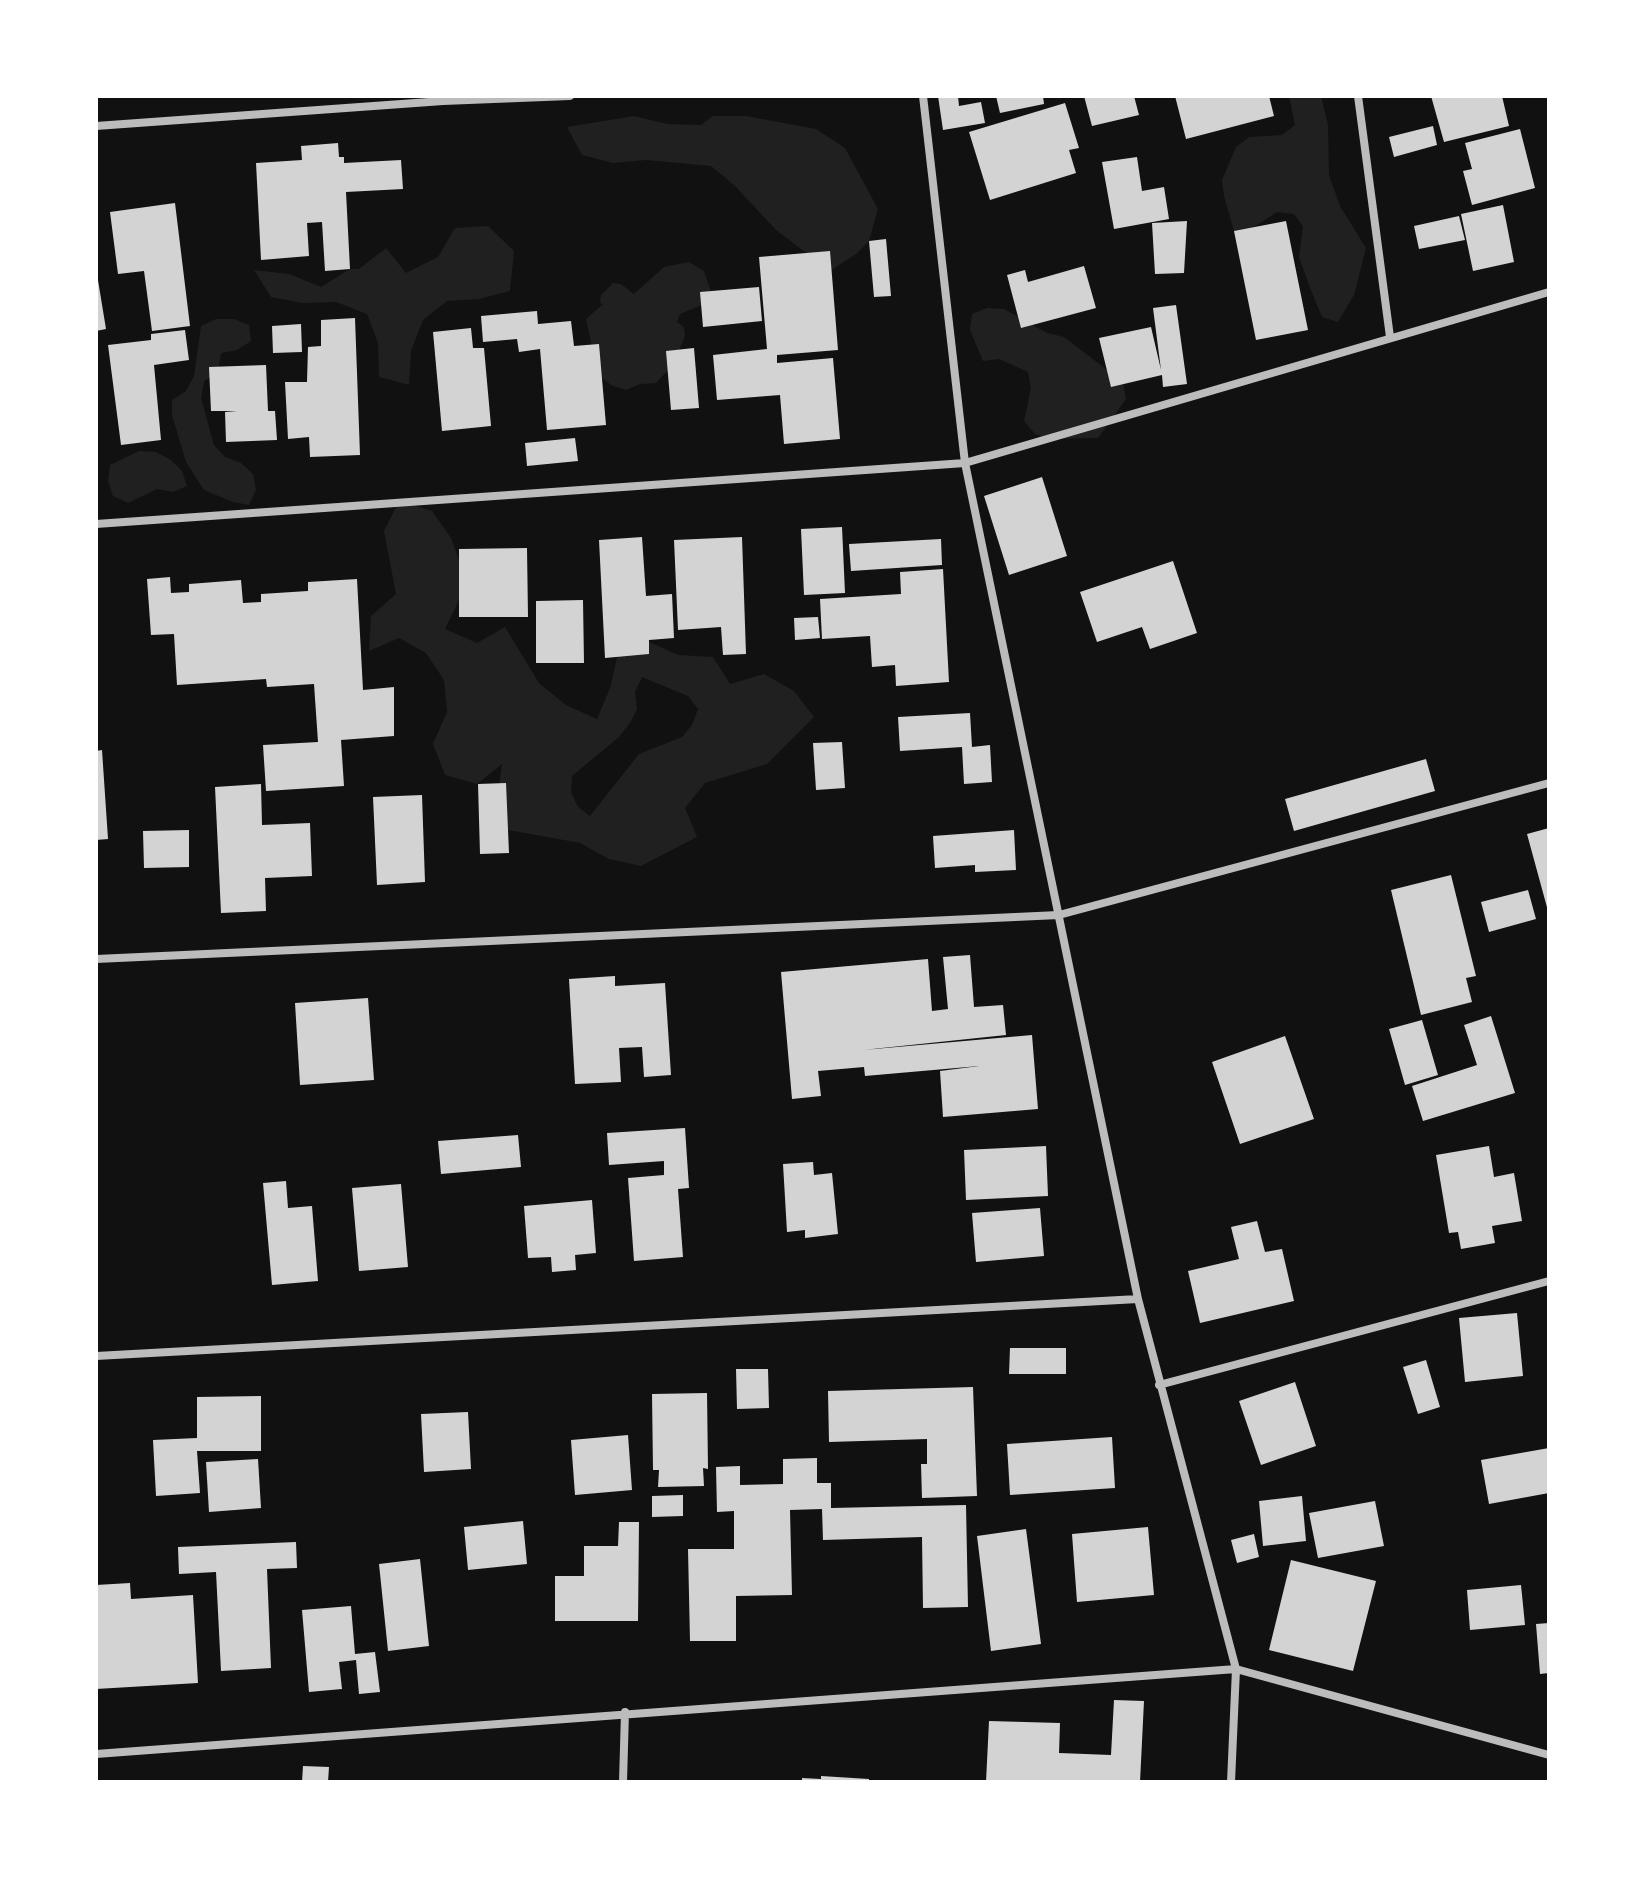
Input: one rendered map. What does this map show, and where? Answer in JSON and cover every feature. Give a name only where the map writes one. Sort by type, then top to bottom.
[{"type":"street","points":[[96,126],[442,98],[570,96]]},
{"type":"street","points":[[923,96],[965,463],[1138,1299],[1236,1669],[1231,1782]]},
{"type":"street","points":[[1358,96],[1390,337]]},
{"type":"street","points":[[96,524],[965,463],[1549,292]]},
{"type":"street","points":[[96,959],[1059,915],[1549,783]]},
{"type":"street","points":[[1159,1385],[1549,1281]]},
{"type":"street","points":[[96,1356],[1138,1299]]},
{"type":"street","points":[[96,1754],[625,1712],[1236,1669],[1549,1755]]},
{"type":"street","points":[[623,1782],[625,1712]]},
{"type":"shaded area","points":[[1289,96],[1321,96],[1328,125],[1329,175],[1340,206],[1366,248],[1354,295],[1338,322],[1322,317],[1310,288],[1299,257],[1303,226],[1294,214],[1277,212],[1251,229],[1234,231],[1224,196],[1222,180],[1236,147],[1249,137],[1282,135],[1295,125]]},
{"type":"shaded area","points":[[634,116],[667,124],[701,125],[713,116],[746,116],[816,129],[845,148],[878,209],[869,241],[830,271],[776,230],[734,185],[711,166],[646,160],[613,163],[582,155],[567,127]]},
{"type":"shaded area","points":[[488,226],[514,251],[510,291],[479,299],[447,301],[423,320],[411,351],[409,385],[379,377],[378,343],[367,314],[336,302],[303,303],[271,297],[254,270],[289,274],[321,287],[350,269],[359,269],[386,248],[406,273],[438,257],[455,228]]},
{"type":"shaded area","points":[[689,262],[704,271],[712,294],[702,305],[680,314],[677,322],[684,327],[685,336],[673,365],[656,383],[640,384],[626,390],[611,385],[598,375],[586,319],[603,304],[600,303],[601,295],[613,283],[621,284],[634,294],[664,267]]},
{"type":"shaded area","points":[[987,308],[1004,309],[1047,333],[1064,337],[1123,382],[1126,399],[1098,438],[1049,439],[1035,434],[1024,421],[1031,388],[1028,372],[999,359],[983,361],[970,330],[972,314]]},
{"type":"shaded area","points":[[216,319],[234,319],[249,325],[251,341],[237,350],[221,353],[218,373],[204,381],[201,398],[214,445],[225,457],[241,463],[253,474],[256,490],[249,505],[204,490],[186,462],[172,415],[172,400],[186,391],[194,376],[201,326]]},
{"type":"shaded area","points":[[139,451],[156,452],[171,460],[182,471],[187,486],[173,492],[157,489],[128,503],[113,496],[108,481],[110,465]]},
{"type":"shaded area","points":[[399,501],[432,511],[451,538],[462,568],[459,600],[445,629],[477,643],[505,627],[539,683],[566,705],[597,719],[610,688],[618,653],[647,641],[678,655],[713,657],[730,684],[764,674],[794,691],[814,717],[767,764],[705,783],[685,808],[697,837],[641,866],[609,859],[580,843],[503,829],[498,795],[502,764],[477,784],[445,775],[433,744],[447,712],[444,680],[426,653],[399,638],[369,651],[371,616],[396,594],[384,531]],"holes":[[[642,677],[688,696],[698,709],[692,725],[682,737],[639,754],[590,816],[578,807],[571,792],[572,776],[619,737],[630,723],[637,709],[635,692]]]},
{"type":"building","points":[[938,96],[958,96],[959,106],[981,102],[985,123],[943,130]]},
{"type":"building","points":[[996,96],[1043,96],[1044,104],[1000,113]]},
{"type":"building","points":[[1084,96],[1134,96],[1139,115],[1092,126]]},
{"type":"building","points":[[1175,96],[1269,96],[1274,116],[1186,139]]},
{"type":"building","points":[[1431,96],[1502,96],[1509,126],[1444,142]]},
{"type":"building","points":[[1065,103],[1079,148],[1069,150],[1076,173],[990,200],[969,132]]},
{"type":"building","points":[[1433,126],[1437,145],[1394,157],[1389,137]]},
{"type":"building","points":[[1520,129],[1535,188],[1472,205],[1463,171],[1472,169],[1465,143]]},
{"type":"building","points":[[338,143],[339,157],[344,157],[344,163],[401,160],[403,189],[346,192],[350,269],[325,271],[322,222],[307,223],[309,256],[261,260],[256,163],[302,160],[301,146]]},
{"type":"building","points":[[1137,157],[1142,191],[1164,187],[1169,219],[1114,229],[1102,162]]},
{"type":"building","points":[[175,203],[190,326],[152,331],[144,271],[118,274],[110,212]]},
{"type":"building","points":[[1503,205],[1514,262],[1473,271],[1461,214]]},
{"type":"building","points":[[1459,216],[1465,240],[1419,249],[1414,226]]},
{"type":"building","points":[[1187,221],[1184,273],[1155,274],[1152,223]]},
{"type":"building","points":[[1286,221],[1308,330],[1256,340],[1234,231]]},
{"type":"building","points":[[886,239],[891,296],[874,297],[869,241]]},
{"type":"building","points":[[830,251],[838,350],[777,355],[777,363],[833,358],[840,439],[784,444],[780,395],[717,400],[713,355],[767,349],[759,257]]},
{"type":"building","points":[[1084,266],[1096,308],[1021,328],[1007,275],[1025,270],[1028,282]]},
{"type":"building","points":[[96,268],[106,329],[96,331]]},
{"type":"building","points":[[759,287],[762,321],[703,327],[700,292]]},
{"type":"building","points":[[1176,305],[1187,384],[1163,387],[1162,375],[1111,387],[1099,338],[1151,327],[1161,370],[1153,308]]},
{"type":"building","points":[[537,311],[538,324],[571,321],[574,346],[599,344],[606,425],[547,430],[540,349],[519,352],[517,339],[483,342],[481,316]]},
{"type":"building","points":[[355,318],[360,455],[310,457],[309,437],[288,439],[285,382],[307,382],[308,347],[321,346],[321,320]]},
{"type":"building","points":[[301,324],[302,352],[273,353],[272,326]]},
{"type":"building","points":[[471,328],[473,348],[484,348],[491,426],[442,431],[433,332]]},
{"type":"building","points":[[185,330],[189,360],[154,365],[161,440],[121,445],[108,345],[151,340],[151,334]]},
{"type":"building","points":[[694,348],[699,408],[671,410],[666,351]]},
{"type":"building","points":[[266,365],[268,411],[275,411],[277,440],[226,442],[225,412],[237,411],[211,411],[209,367]]},
{"type":"building","points":[[575,438],[578,461],[527,466],[525,443]]},
{"type":"building","points":[[1042,477],[1067,556],[1009,575],[984,496]]},
{"type":"building","points":[[842,527],[845,593],[804,595],[801,529]]},
{"type":"building","points":[[642,537],[646,596],[672,594],[674,638],[649,640],[649,654],[605,658],[599,540]]},
{"type":"building","points":[[742,537],[746,654],[723,655],[721,627],[678,630],[674,540]]},
{"type":"building","points":[[941,539],[942,565],[851,571],[849,544]]},
{"type":"building","points":[[527,548],[528,617],[459,617],[459,549]]},
{"type":"building","points":[[1173,561],[1197,633],[1150,649],[1142,627],[1097,642],[1080,592]]},
{"type":"building","points":[[943,569],[949,682],[896,686],[895,665],[872,667],[870,636],[822,639],[820,599],[901,594],[900,572]]},
{"type":"building","points":[[170,577],[171,593],[189,592],[189,584],[241,580],[243,603],[261,602],[261,594],[308,591],[308,582],[357,579],[363,690],[394,687],[394,736],[341,740],[344,786],[266,791],[263,745],[318,742],[314,684],[267,687],[266,679],[177,685],[174,634],[151,635],[147,579]]},
{"type":"building","points":[[583,600],[584,663],[536,663],[536,601]]},
{"type":"building","points":[[818,617],[820,638],[795,640],[794,618]]},
{"type":"building","points":[[970,713],[972,747],[990,745],[992,782],[964,784],[962,747],[900,751],[898,717]]},
{"type":"building","points":[[842,742],[845,788],[816,790],[813,743]]},
{"type":"building","points":[[102,750],[108,839],[96,840],[96,751]]},
{"type":"building","points":[[1426,759],[1435,791],[1294,831],[1285,799]]},
{"type":"building","points":[[506,783],[509,853],[480,854],[478,784]]},
{"type":"building","points":[[261,784],[262,825],[310,823],[312,876],[265,878],[266,911],[221,913],[215,787]]},
{"type":"building","points":[[422,795],[425,882],[377,885],[373,797]]},
{"type":"building","points":[[1549,828],[1549,911],[1548,911],[1527,834]]},
{"type":"building","points":[[189,830],[189,867],[144,868],[143,831]]},
{"type":"building","points":[[1014,830],[1016,870],[975,872],[975,865],[935,868],[933,836]]},
{"type":"building","points":[[1451,875],[1476,976],[1466,978],[1472,1002],[1421,1015],[1391,890]]},
{"type":"building","points":[[1528,890],[1536,919],[1489,932],[1481,902]]},
{"type":"building","points":[[970,955],[974,1007],[1003,1005],[1006,1035],[863,1050],[1032,1035],[1038,1109],[943,1117],[940,1071],[979,1066],[865,1076],[864,1067],[818,1071],[821,1096],[792,1099],[781,972],[928,959],[932,1011],[948,1009],[943,957]]},
{"type":"building","points":[[615,976],[615,986],[665,983],[671,1075],[644,1077],[642,1047],[619,1048],[621,1082],[575,1084],[569,979]]},
{"type":"building","points":[[368,998],[374,1080],[300,1085],[295,1003]]},
{"type":"building","points":[[1491,1016],[1515,1093],[1423,1121],[1412,1086],[1477,1065],[1464,1025]]},
{"type":"building","points":[[1422,1020],[1438,1075],[1405,1085],[1389,1029]]},
{"type":"building","points":[[1285,1036],[1314,1119],[1240,1144],[1212,1062]]},
{"type":"building","points":[[685,1128],[689,1188],[678,1189],[683,1257],[634,1261],[628,1178],[664,1175],[664,1161],[609,1165],[607,1133]]},
{"type":"building","points":[[518,1135],[521,1167],[441,1174],[438,1141]]},
{"type":"building","points":[[1046,1146],[1048,1196],[966,1200],[964,1150]]},
{"type":"building","points":[[1489,1146],[1494,1177],[1514,1173],[1522,1221],[1492,1226],[1495,1243],[1461,1249],[1458,1232],[1449,1233],[1436,1155]]},
{"type":"building","points":[[813,1162],[814,1175],[832,1173],[838,1234],[805,1238],[805,1230],[787,1232],[783,1164]]},
{"type":"building","points":[[286,1181],[288,1208],[312,1206],[318,1281],[272,1285],[263,1183]]},
{"type":"building","points":[[401,1184],[408,1267],[359,1271],[352,1188]]},
{"type":"building","points":[[592,1200],[596,1253],[575,1255],[576,1270],[552,1272],[551,1257],[528,1258],[524,1206]]},
{"type":"building","points":[[1040,1208],[1044,1256],[976,1262],[972,1213]]},
{"type":"building","points":[[1257,1221],[1265,1252],[1282,1249],[1294,1301],[1200,1323],[1188,1271],[1239,1259],[1231,1227]]},
{"type":"building","points":[[1517,1313],[1523,1376],[1465,1382],[1459,1318]]},
{"type":"building","points":[[1010,1348],[1066,1348],[1066,1374],[1009,1374]]},
{"type":"building","points":[[1426,1360],[1440,1407],[1418,1414],[1403,1367]]},
{"type":"building","points":[[736,1369],[768,1369],[769,1408],[737,1409]]},
{"type":"building","points":[[1295,1382],[1316,1446],[1261,1465],[1239,1401]]},
{"type":"building","points":[[973,1387],[977,1496],[922,1498],[921,1464],[927,1464],[927,1439],[829,1442],[828,1391]]},
{"type":"building","points":[[707,1393],[708,1469],[703,1468],[704,1486],[658,1487],[659,1470],[653,1470],[652,1394]]},
{"type":"building","points":[[261,1396],[261,1451],[197,1451],[200,1493],[156,1496],[153,1440],[197,1438],[197,1397]]},
{"type":"building","points":[[468,1412],[471,1469],[424,1472],[421,1414]]},
{"type":"building","points":[[628,1435],[632,1490],[575,1495],[571,1440]]},
{"type":"building","points":[[1112,1437],[1115,1488],[1010,1495],[1007,1444]]},
{"type":"building","points":[[1549,1448],[1549,1493],[1489,1504],[1481,1460]]},
{"type":"building","points":[[817,1458],[817,1483],[831,1483],[831,1508],[966,1505],[968,1607],[923,1608],[922,1537],[823,1540],[822,1509],[790,1510],[792,1595],[736,1596],[736,1641],[690,1641],[688,1549],[734,1549],[734,1511],[717,1512],[716,1467],[740,1466],[740,1485],[783,1484],[783,1459]]},
{"type":"building","points":[[258,1459],[261,1508],[209,1512],[206,1462]]},
{"type":"building","points":[[683,1495],[683,1516],[652,1517],[652,1496]]},
{"type":"building","points":[[1302,1496],[1306,1541],[1263,1546],[1259,1501]]},
{"type":"building","points":[[1375,1501],[1384,1546],[1318,1558],[1309,1513]]},
{"type":"building","points":[[523,1521],[527,1564],[468,1570],[464,1527]]},
{"type":"building","points":[[619,1522],[639,1522],[638,1621],[555,1621],[555,1576],[584,1576],[584,1546],[618,1546]]},
{"type":"building","points":[[1148,1527],[1154,1595],[1077,1602],[1072,1534]]},
{"type":"building","points":[[1026,1529],[1041,1644],[991,1651],[977,1536]]},
{"type":"building","points":[[1254,1534],[1259,1557],[1237,1563],[1231,1540]]},
{"type":"building","points":[[296,1542],[297,1568],[267,1569],[271,1668],[221,1671],[216,1572],[179,1574],[178,1547]]},
{"type":"building","points":[[420,1559],[429,1646],[388,1651],[379,1564]]},
{"type":"building","points":[[1291,1560],[1376,1581],[1353,1671],[1269,1650]]},
{"type":"building","points":[[130,1583],[131,1599],[193,1595],[198,1683],[96,1689],[96,1585]]},
{"type":"building","points":[[1521,1585],[1525,1625],[1470,1630],[1467,1590]]},
{"type":"building","points":[[351,1606],[355,1654],[375,1652],[380,1692],[359,1694],[356,1660],[339,1662],[342,1689],[309,1692],[302,1610]]},
{"type":"building","points":[[1549,1623],[1549,1673],[1540,1674],[1536,1624]]},
{"type":"building","points":[[1114,1700],[1144,1701],[1140,1782],[986,1782],[989,1721],[1060,1723],[1059,1753],[1111,1755]]},
{"type":"building","points":[[303,1766],[329,1767],[328,1782],[302,1782]]},
{"type":"building","points":[[821,1776],[869,1779],[869,1782],[802,1782],[802,1778],[821,1779]]}]
